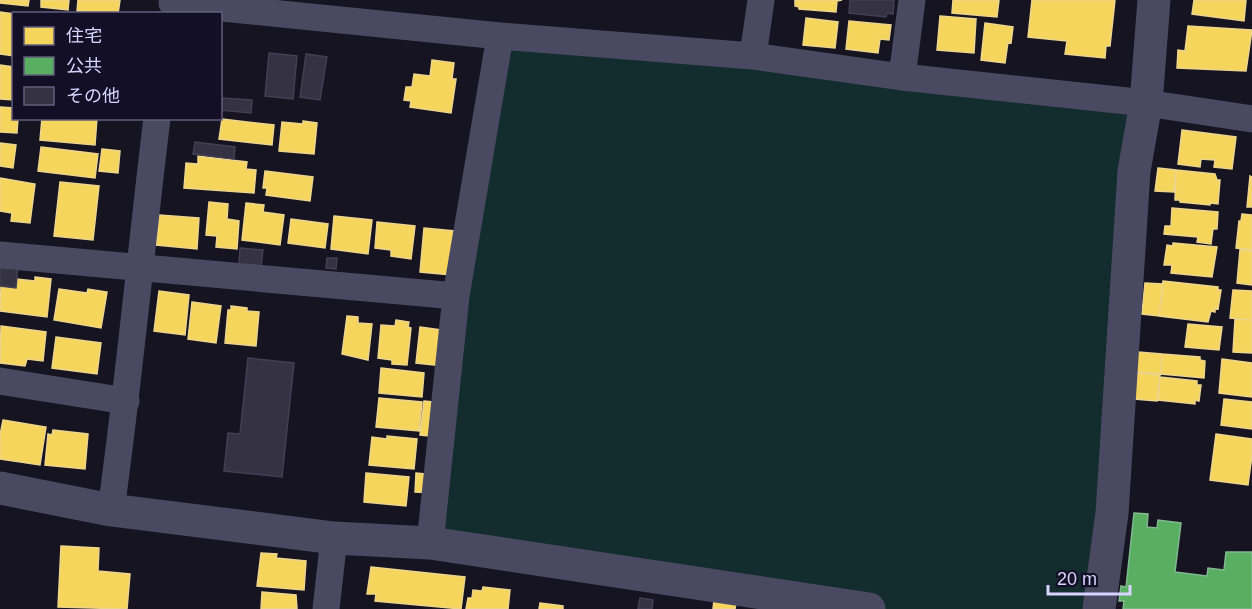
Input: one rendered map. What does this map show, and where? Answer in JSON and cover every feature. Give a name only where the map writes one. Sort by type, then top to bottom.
[{"type":"street","points":[[753,57],[761,0]]},
{"type":"street","points":[[902,77],[912,0]]},
{"type":"street","points":[[1099,609],[1112,513],[1134,171],[1146,104],[1154,0]]},
{"type":"street","points":[[171,5],[753,57],[902,77],[1146,104],[1252,119]]},
{"type":"street","points":[[430,543],[456,296],[500,36]]},
{"type":"street","points":[[111,510],[126,402],[157,120]]},
{"type":"street","points":[[0,255],[456,296]]},
{"type":"street","points":[[0,381],[126,402]]},
{"type":"street","points":[[0,488],[111,510],[334,538],[430,543],[869,609]]},
{"type":"street","points":[[326,609],[334,538]]},
{"type":"green space","points":[[500,36],[1146,103],[1099,609],[869,609],[430,543]]},
{"type":"building: 住宅","points":[[0,0],[29,0],[28,6],[0,3]]},
{"type":"building: 住宅","points":[[41,0],[69,0],[68,10],[41,7]]},
{"type":"building: 住宅","points":[[78,0],[120,0],[118,12],[77,11]]},
{"type":"building: 住宅","points":[[795,0],[842,0],[837,1],[836,12],[799,9],[795,6]]},
{"type":"building: 住宅","points":[[953,0],[999,0],[997,17],[952,13]]},
{"type":"building: 住宅","points":[[1032,0],[1115,0],[1110,46],[1106,46],[1105,58],[1065,54],[1067,41],[1028,37]]},
{"type":"building: 住宅","points":[[1194,0],[1246,0],[1244,21],[1192,14]]},
{"type":"building: 住宅","points":[[0,12],[12,14],[12,56],[0,54]]},
{"type":"building: 住宅","points":[[940,16],[976,19],[974,53],[937,50]]},
{"type":"building: 住宅","points":[[806,18],[838,22],[835,48],[803,45]]},
{"type":"building: 住宅","points":[[849,21],[891,25],[889,40],[880,39],[878,53],[846,49]]},
{"type":"building: 住宅","points":[[985,23],[1013,27],[1005,63],[981,60]]},
{"type":"building: 住宅","points":[[1188,26],[1252,30],[1246,71],[1177,68],[1178,50],[1185,51]]},
{"type":"building: 住宅","points":[[432,60],[454,63],[452,79],[456,79],[451,113],[410,107],[411,101],[404,100],[406,87],[412,87],[414,74],[430,76]]},
{"type":"building: 住宅","points":[[0,65],[12,67],[12,100],[0,99]]},
{"type":"building: 住宅","points":[[0,107],[12,108],[12,120],[18,120],[17,133],[0,132]]},
{"type":"building: 住宅","points":[[222,119],[274,125],[272,145],[219,139]]},
{"type":"building: 住宅","points":[[42,120],[97,120],[95,145],[40,140]]},
{"type":"building: 住宅","points":[[303,121],[317,123],[314,154],[279,151],[282,122],[303,124]]},
{"type":"building: 住宅","points":[[1182,130],[1236,137],[1232,169],[1214,167],[1215,160],[1201,159],[1200,167],[1178,164]]},
{"type":"building: 住宅","points":[[0,143],[16,145],[13,168],[0,166]]},
{"type":"building: 住宅","points":[[41,147],[98,154],[95,178],[38,171]]},
{"type":"building: 住宅","points":[[102,149],[120,151],[118,173],[99,171]]},
{"type":"building: 住宅","points":[[198,156],[247,162],[246,169],[256,170],[254,193],[184,188],[186,163],[198,164]]},
{"type":"building: 住宅","points":[[1158,168],[1176,170],[1174,192],[1155,191]]},
{"type":"building: 住宅","points":[[1176,170],[1215,174],[1217,180],[1220,180],[1218,204],[1175,200]]},
{"type":"building: 住宅","points":[[265,171],[313,177],[310,201],[266,195],[267,188],[263,188]]},
{"type":"building: 住宅","points":[[1250,176],[1252,177],[1252,207],[1247,207]]},
{"type":"building: 住宅","points":[[0,178],[35,184],[30,223],[11,221],[12,213],[0,211]]},
{"type":"building: 住宅","points":[[60,182],[99,186],[93,240],[54,236]]},
{"type":"building: 住宅","points":[[209,202],[228,204],[227,219],[239,221],[237,249],[216,247],[217,236],[206,235]]},
{"type":"building: 住宅","points":[[246,203],[264,205],[263,212],[284,215],[280,245],[242,240]]},
{"type":"building: 住宅","points":[[1172,208],[1218,212],[1217,229],[1213,229],[1211,244],[1197,242],[1198,237],[1164,234],[1165,226],[1171,226]]},
{"type":"building: 住宅","points":[[1242,214],[1252,215],[1252,250],[1236,248]]},
{"type":"building: 住宅","points":[[159,215],[199,218],[197,249],[156,245]]},
{"type":"building: 住宅","points":[[334,216],[372,220],[368,254],[331,249]]},
{"type":"building: 住宅","points":[[291,219],[328,224],[325,248],[288,243]]},
{"type":"building: 住宅","points":[[377,222],[415,226],[411,259],[391,256],[391,250],[375,248]]},
{"type":"building: 住宅","points":[[424,228],[455,231],[451,275],[420,272]]},
{"type":"building: 住宅","points":[[1173,243],[1217,247],[1212,277],[1171,273],[1172,265],[1164,265],[1167,245],[1173,246]]},
{"type":"building: 住宅","points":[[1240,250],[1252,251],[1252,285],[1237,283]]},
{"type":"building: 住宅","points":[[35,277],[51,279],[47,317],[0,311],[1,286],[16,288],[17,279],[35,281]]},
{"type":"building: 住宅","points":[[1163,281],[1218,287],[1218,290],[1221,290],[1218,309],[1215,308],[1215,312],[1211,311],[1208,322],[1159,316]]},
{"type":"building: 住宅","points":[[1145,283],[1163,284],[1159,316],[1142,314]]},
{"type":"building: 住宅","points":[[59,289],[87,293],[88,289],[107,292],[101,328],[54,320]]},
{"type":"building: 住宅","points":[[1233,290],[1252,291],[1252,320],[1230,318]]},
{"type":"building: 住宅","points":[[159,291],[189,295],[185,335],[154,331]]},
{"type":"building: 住宅","points":[[192,302],[221,306],[216,343],[188,339]]},
{"type":"building: 住宅","points":[[231,306],[259,312],[256,346],[225,343],[228,310],[231,310]]},
{"type":"building: 住宅","points":[[347,316],[358,317],[358,323],[372,324],[368,360],[342,354]]},
{"type":"building: 住宅","points":[[1235,319],[1252,320],[1252,353],[1233,352]]},
{"type":"building: 住宅","points":[[396,320],[409,322],[408,327],[411,328],[407,365],[392,364],[392,360],[378,358],[381,325],[395,326]]},
{"type":"building: 住宅","points":[[1188,324],[1222,327],[1219,350],[1185,347]]},
{"type":"building: 住宅","points":[[1,326],[46,332],[43,361],[27,359],[25,366],[0,363]]},
{"type":"building: 住宅","points":[[420,327],[448,331],[443,366],[416,363]]},
{"type":"building: 住宅","points":[[56,337],[101,343],[97,374],[52,368]]},
{"type":"building: 住宅","points":[[1138,352],[1162,354],[1161,374],[1136,372]]},
{"type":"building: 住宅","points":[[1162,354],[1200,357],[1200,360],[1205,361],[1204,378],[1161,374]]},
{"type":"building: 住宅","points":[[1222,359],[1252,363],[1252,397],[1219,393]]},
{"type":"building: 住宅","points":[[381,368],[424,373],[422,397],[379,393]]},
{"type":"building: 住宅","points":[[1137,373],[1160,375],[1157,401],[1134,399]]},
{"type":"building: 住宅","points":[[1160,377],[1197,381],[1197,385],[1201,385],[1199,401],[1195,400],[1195,404],[1158,400]]},
{"type":"building: 住宅","points":[[379,398],[422,402],[419,431],[376,427]]},
{"type":"building: 住宅","points":[[1224,399],[1252,402],[1252,429],[1221,425]]},
{"type":"building: 住宅","points":[[424,401],[443,403],[440,437],[420,435]]},
{"type":"building: 住宅","points":[[3,420],[46,427],[40,465],[0,459],[0,435]]},
{"type":"building: 住宅","points":[[53,430],[88,434],[85,469],[45,465],[48,434],[52,435]]},
{"type":"building: 住宅","points":[[1216,434],[1252,439],[1248,485],[1210,480]]},
{"type":"building: 住宅","points":[[387,436],[417,439],[414,469],[369,465],[372,437],[387,439]]},
{"type":"building: 住宅","points":[[366,473],[409,477],[406,506],[364,502]]},
{"type":"building: 住宅","points":[[416,473],[435,475],[435,493],[415,492]]},
{"type":"building: 住宅","points":[[61,546],[99,548],[98,571],[130,574],[127,609],[58,607]]},
{"type":"building: 住宅","points":[[261,553],[277,554],[276,558],[306,561],[304,590],[257,586]]},
{"type":"building: 住宅","points":[[371,567],[465,577],[461,609],[375,601],[376,594],[367,594]]},
{"type":"building: 住宅","points":[[483,587],[510,590],[508,609],[466,609],[468,598],[472,598],[473,590],[482,591]]},
{"type":"building: 住宅","points":[[262,592],[296,595],[297,609],[261,609]]},
{"type":"building: 住宅","points":[[714,600],[736,603],[735,609],[713,609]]},
{"type":"building: 住宅","points":[[540,603],[563,606],[563,609],[539,609]]},
{"type":"building: 公共","points":[[1134,513],[1148,514],[1147,527],[1157,528],[1158,520],[1181,523],[1175,572],[1207,576],[1208,568],[1224,570],[1226,552],[1252,552],[1252,609],[1123,609],[1124,601],[1119,601],[1121,586],[1126,587]]},
{"type":"building: その他","points":[[850,0],[894,0],[893,14],[887,13],[886,17],[849,13]]},
{"type":"building: その他","points":[[269,53],[297,56],[293,99],[265,96]]},
{"type":"building: その他","points":[[306,54],[327,57],[320,100],[300,97]]},
{"type":"building: その他","points":[[222,98],[252,100],[251,113],[222,110]]},
{"type":"building: その他","points":[[195,142],[235,147],[234,159],[193,154]]},
{"type":"building: その他","points":[[240,248],[263,250],[261,267],[239,265]]},
{"type":"building: その他","points":[[327,258],[337,258],[336,269],[326,268]]},
{"type":"building: その他","points":[[0,263],[18,265],[16,288],[0,286]]},
{"type":"building: その他","points":[[248,358],[294,363],[282,477],[224,471],[228,433],[240,434]]},
{"type":"building: その他","points":[[640,598],[653,600],[652,609],[638,609]]}]
